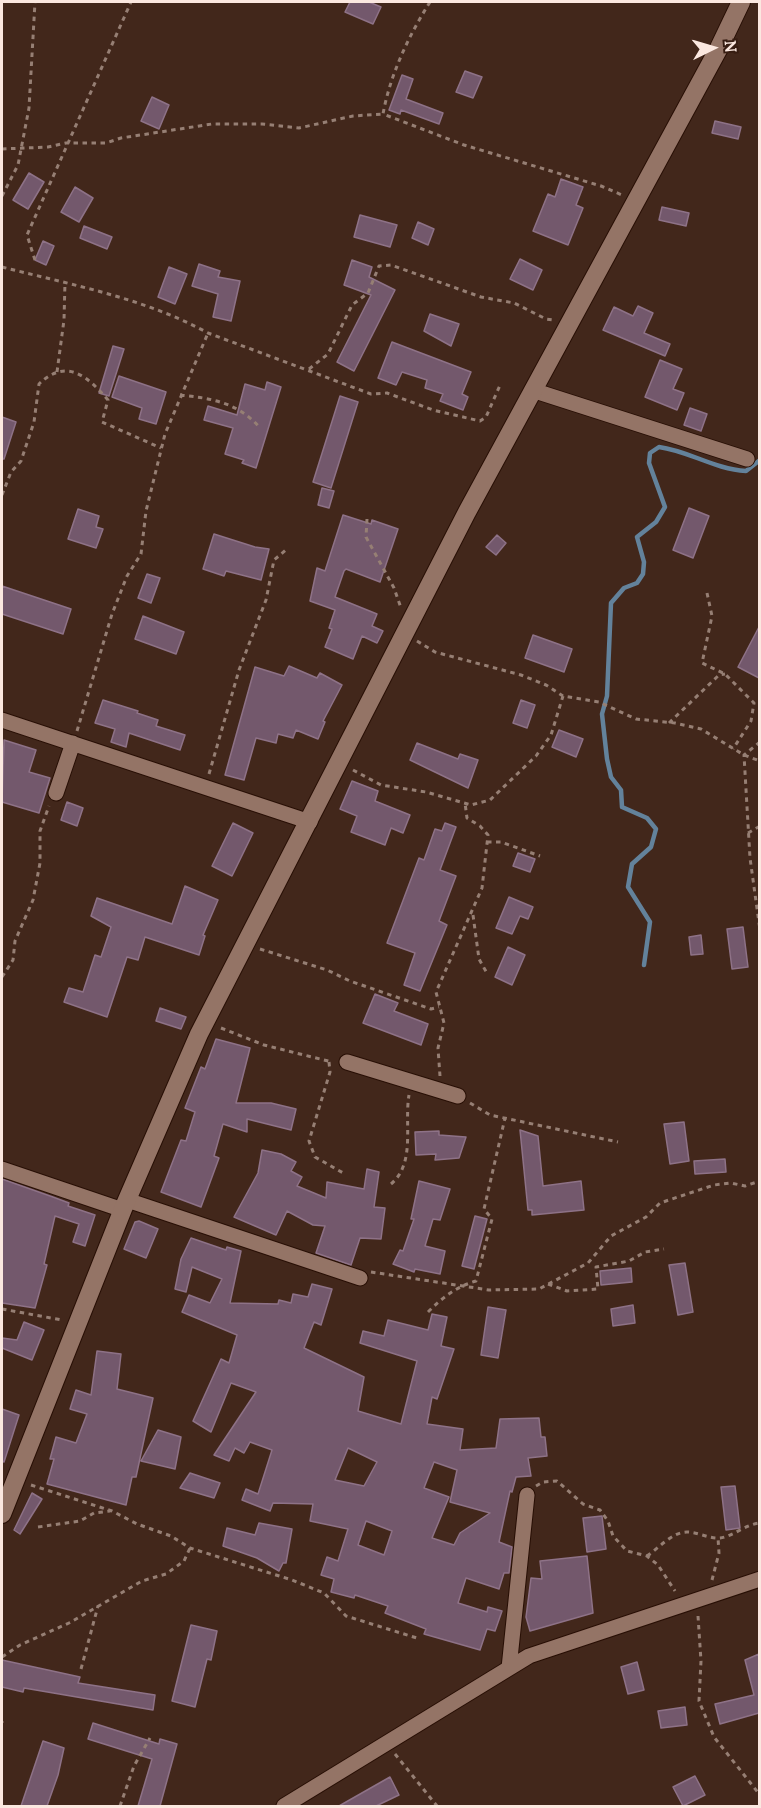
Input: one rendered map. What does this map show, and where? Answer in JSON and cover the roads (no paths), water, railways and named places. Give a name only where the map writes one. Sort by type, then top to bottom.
[{"type":"street","points":[[2,1514],[10,1482],[125,1205],[206,1022],[532,390],[719,48],[741,2]]},
{"type":"street","points":[[532,390],[747,459]]},
{"type":"street","points":[[2,720],[310,822]]},
{"type":"street","points":[[56,793],[73,743]]},
{"type":"street","points":[[347,1062],[451,1094]]},
{"type":"street","points":[[2,1168],[360,1278]]},
{"type":"street","points":[[509,1668],[527,1496]]},
{"type":"street","points":[[284,1806],[529,1656],[759,1579]]},
{"type":"waterway","points":[[644,965],[650,922],[628,887],[632,864],[651,847],[656,829],[647,818],[622,807],[621,790],[611,777],[607,759],[602,714],[607,696],[611,603],[624,588],[637,583],[643,574],[644,562],[637,537],[656,522],[665,507],[649,463],[650,453],[659,447],[670,449],[723,467],[746,471],[760,460]]}]
